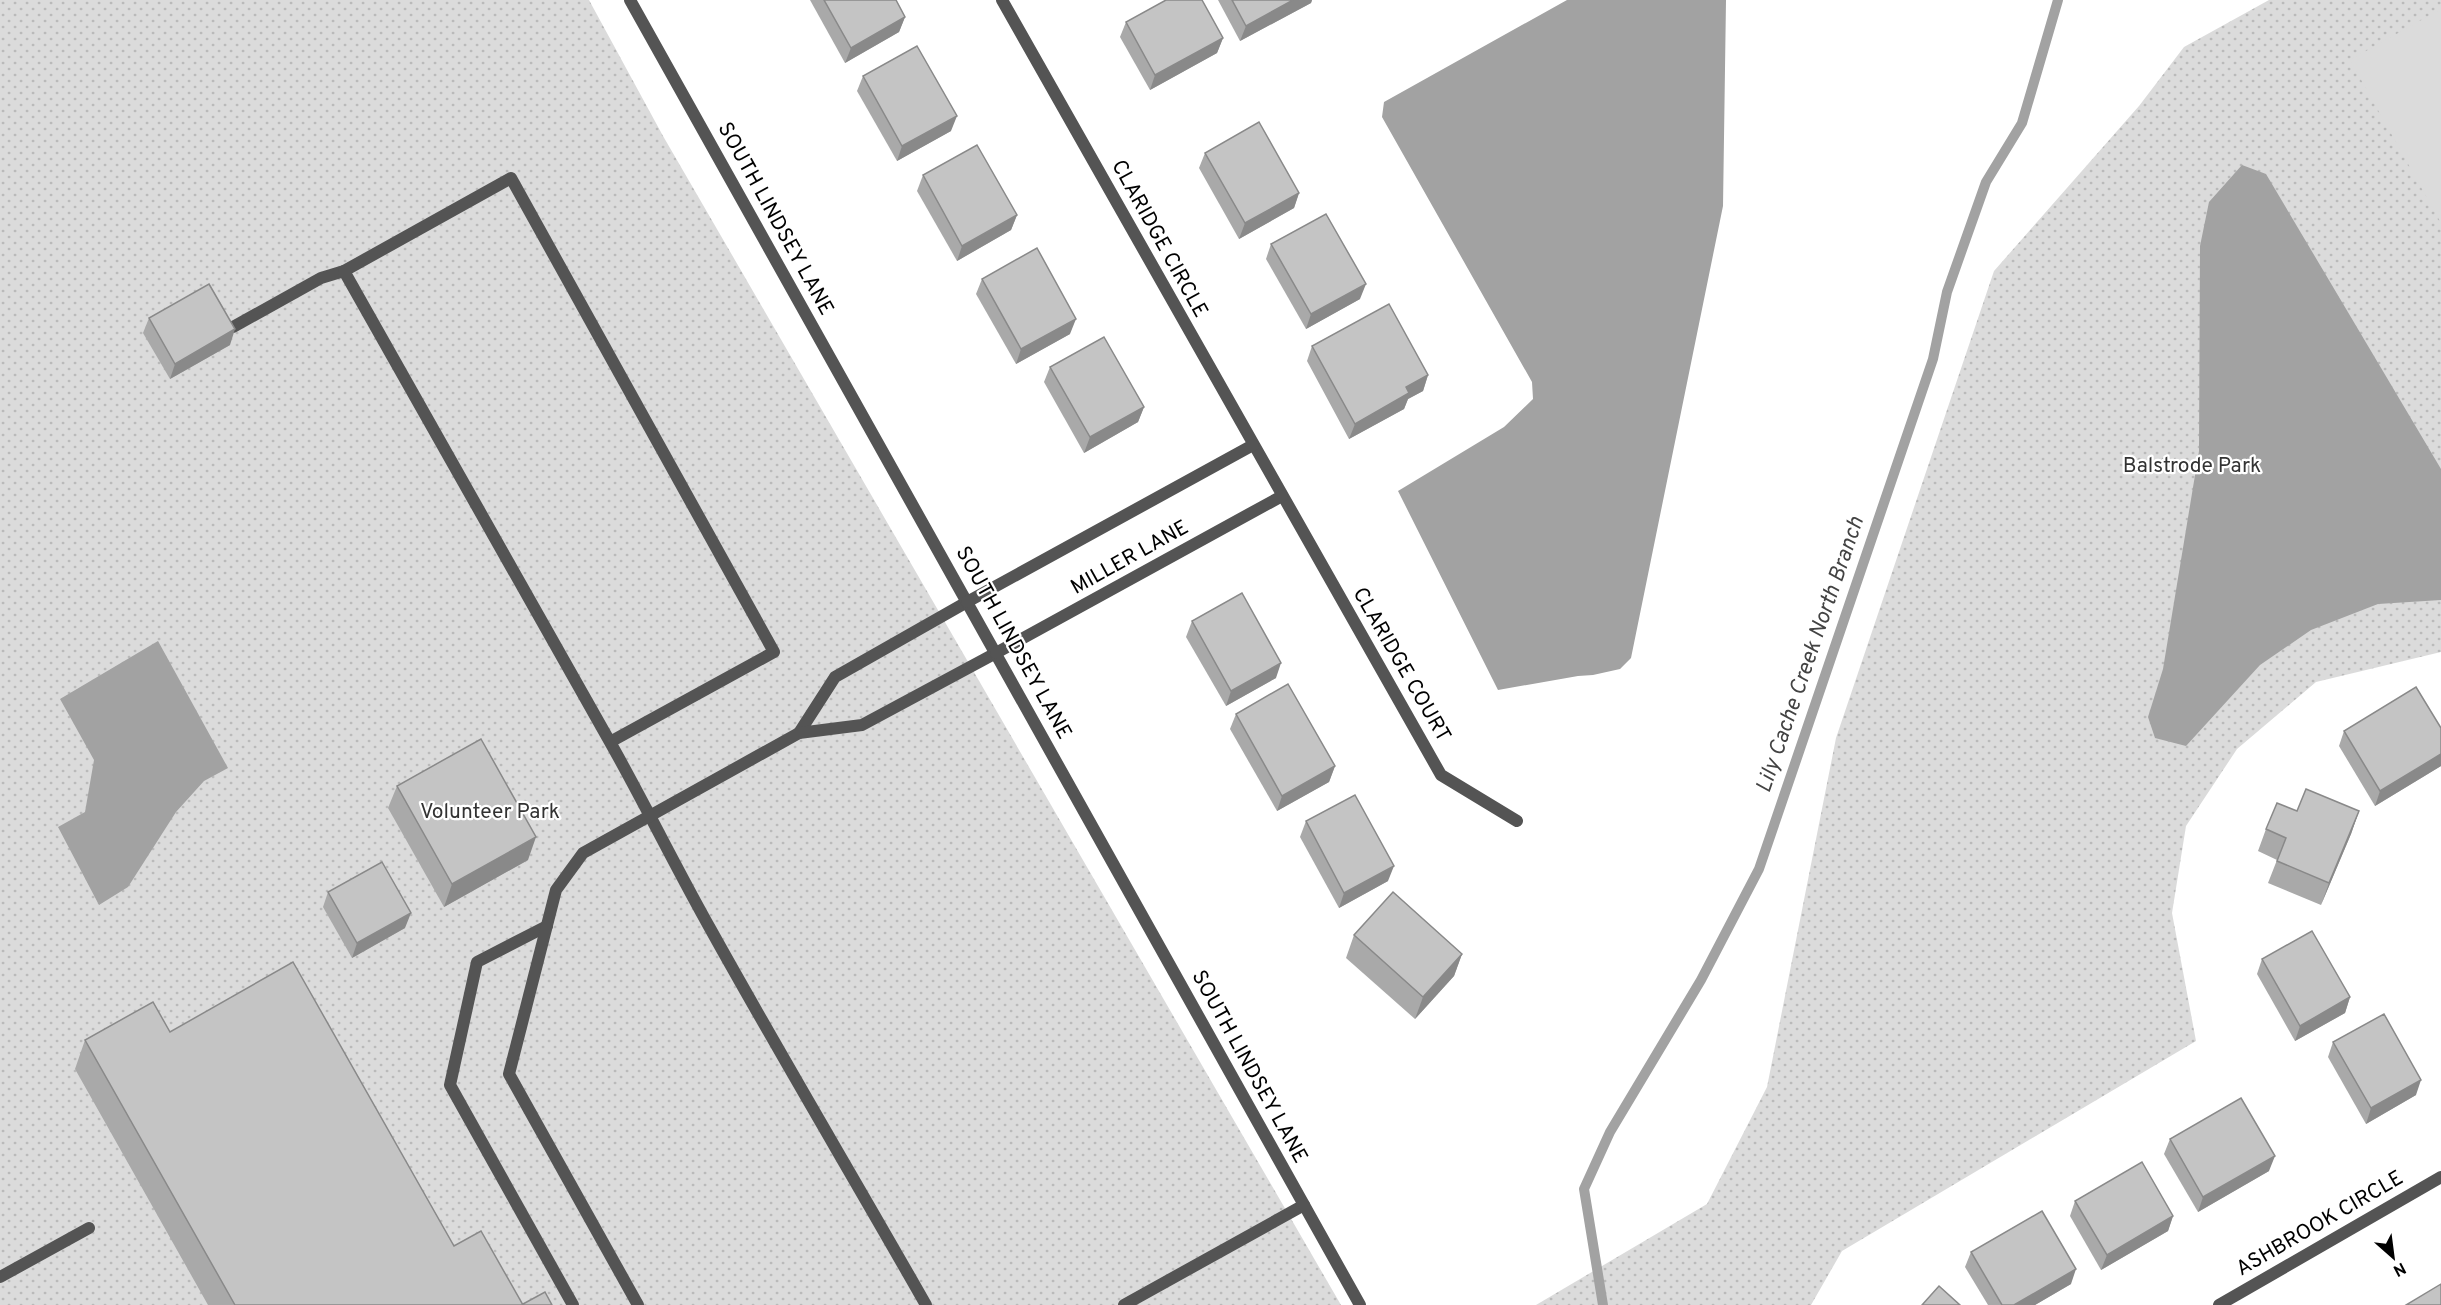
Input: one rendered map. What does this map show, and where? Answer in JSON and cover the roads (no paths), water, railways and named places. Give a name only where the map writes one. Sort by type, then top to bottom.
[{"type":"street","name":"SOUTH LINDSEY LANE","points":[[630,0],[1360,1305]]},
{"type":"street","name":"CLARIDGE CIRCLE","points":[[1002,0],[1282,496]]},
{"type":"street","points":[[233,327],[321,278],[344,271],[511,178],[774,652],[610,742]]},
{"type":"street","points":[[344,271],[651,815],[710,929],[926,1305]]},
{"type":"street","name":"MILLER LANE","points":[[799,733],[835,677],[1253,445]]},
{"type":"street","name":"MILLER LANE","points":[[799,733],[862,725],[1282,496]]},
{"type":"street","name":"CLARIDGE COURT","points":[[1282,496],[1441,775],[1517,821]]},
{"type":"street","points":[[638,1305],[509,1074],[556,890],[583,853],[799,733]]},
{"type":"street","points":[[547,926],[477,962],[450,1085],[573,1305]]},
{"type":"street","name":"ASHBROOK CIRCLE","points":[[2219,1305],[2441,1176]]},
{"type":"street","points":[[1124,1305],[1304,1205]]},
{"type":"street","points":[[0,1277],[89,1228]]},
{"type":"waterway","name":"Lily Cache Creek North Branch","points":[[1603,1305],[1584,1189],[1610,1132],[1701,980],[1759,869],[1933,359],[1947,292],[1986,182],[2022,123],[2058,0]]},
{"type":"park label","name":"Balstrode Park","points":[[2192,466]]},
{"type":"park label","name":"Volunteer Park","points":[[490,812]]}]
